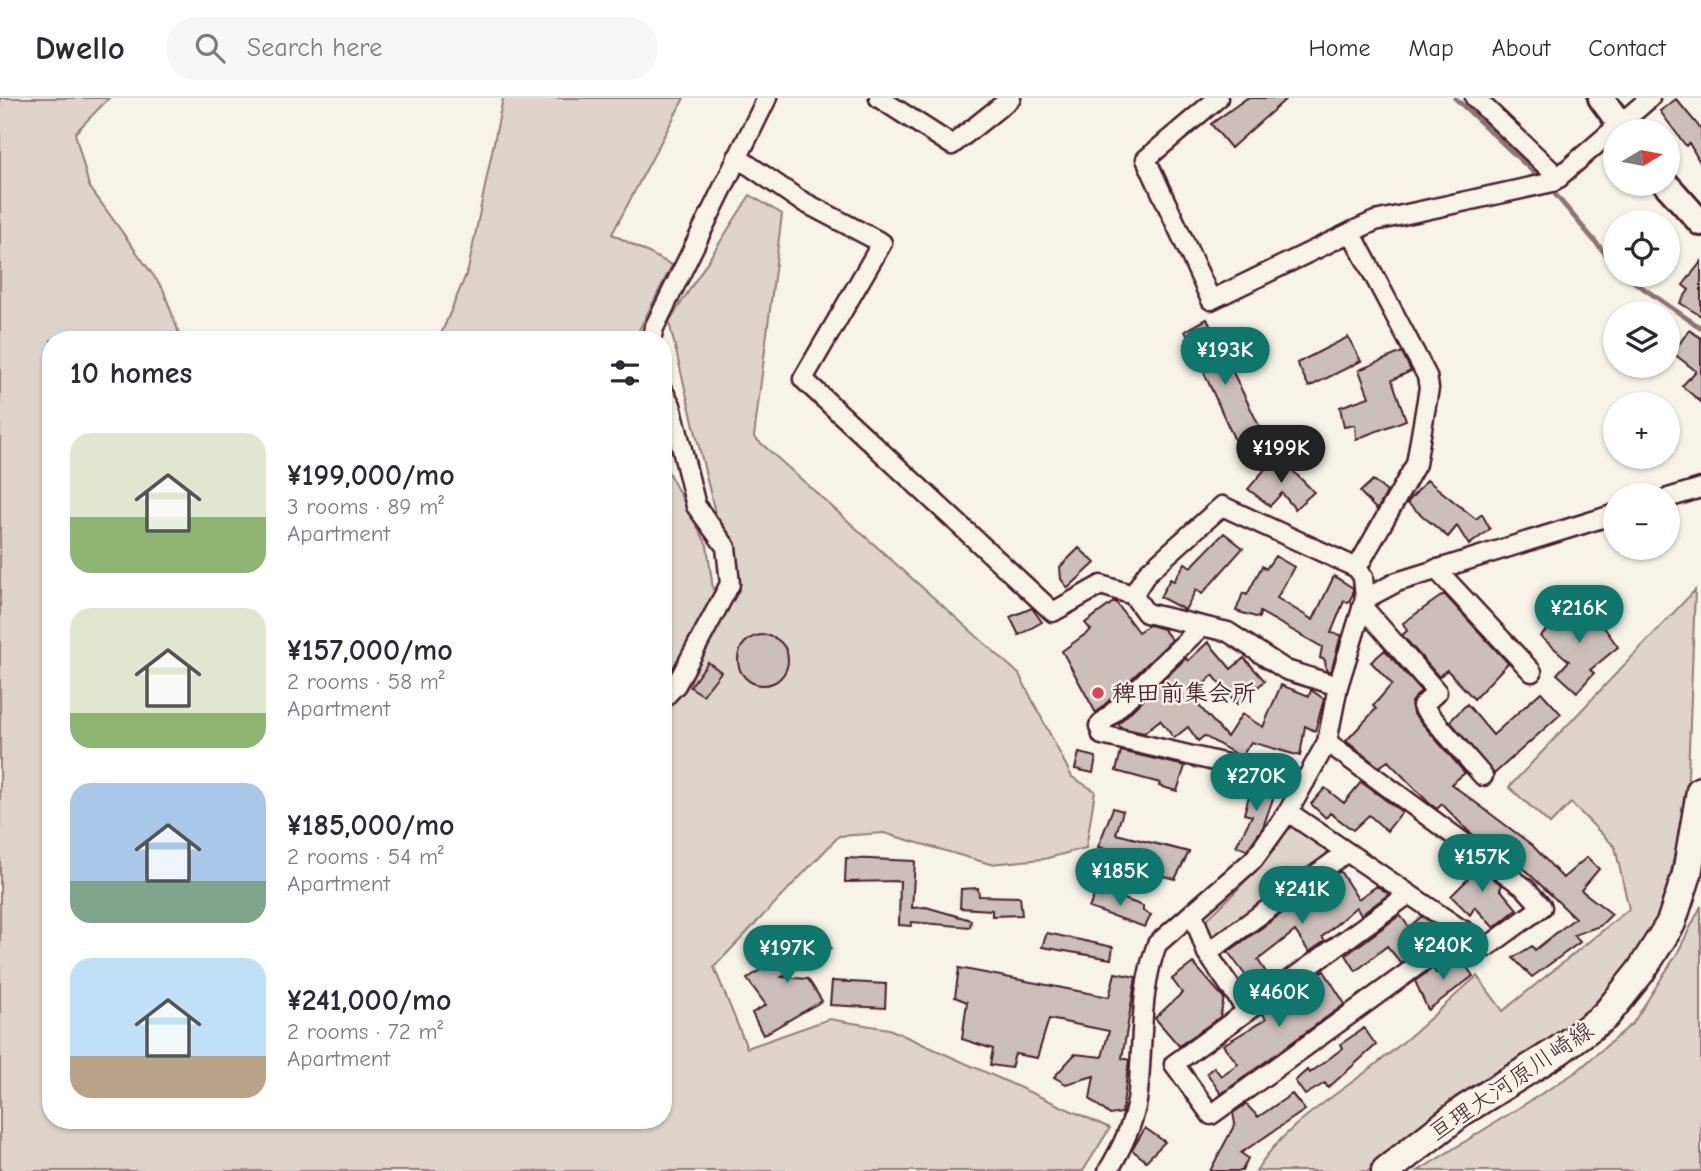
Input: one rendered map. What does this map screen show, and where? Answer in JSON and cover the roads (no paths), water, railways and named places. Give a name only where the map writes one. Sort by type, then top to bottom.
[{"type":"main road","name":"亘理大河原川崎線","points":[[1386,1171],[1464,1111],[1558,1051],[1605,1016],[1641,971],[1671,923],[1688,874],[1701,791]]},
{"type":"street","points":[[655,331],[767,98]]},
{"type":"street","points":[[879,98],[952,145],[1012,98]]},
{"type":"street","points":[[1218,98],[1146,159],[1212,300],[1375,222],[1556,180],[1603,143]]},
{"type":"street","points":[[1475,98],[1556,180]]},
{"type":"street","points":[[1601,98],[1616,119]]},
{"type":"street","points":[[1630,119],[1650,98]]},
{"type":"street","points":[[737,157],[798,199],[882,243],[803,379],[1053,612],[1101,585],[1133,595],[1146,613],[1228,632],[1286,670],[1338,686]]},
{"type":"street","points":[[1677,196],[1701,223]]},
{"type":"street","points":[[1351,232],[1427,376],[1429,388],[1416,464],[1357,568]]},
{"type":"street","points":[[672,409],[696,506],[726,547],[730,584],[672,689]]},
{"type":"street","points":[[1680,494],[1701,488]]},
{"type":"street","points":[[1108,1171],[1119,1154],[1137,1103],[1140,1039],[1151,961],[1157,944],[1254,859],[1288,812],[1327,742],[1338,686],[1364,602],[1363,578],[1357,568],[1222,506],[1147,573],[1133,595]]},
{"type":"street","points":[[1364,602],[1397,582],[1603,518]]},
{"type":"street","points":[[1436,569],[1532,673]]},
{"type":"street","points":[[1364,602],[1437,692],[1422,706],[1483,776]]},
{"type":"street","points":[[1202,626],[1099,726],[1102,735],[1305,782]]},
{"type":"street","points":[[1288,812],[1487,947],[1542,907],[1525,888],[1327,742]]},
{"type":"street","points":[[1207,953],[1347,852]]},
{"type":"street","points":[[1409,894],[1174,1064],[1211,1115],[1465,932]]},
{"type":"street","points":[[1193,914],[1207,953],[1247,1012]]},
{"type":"waterway","points":[[1455,98],[1542,180]]},
{"type":"waterway","points":[[1549,187],[1603,251]]},
{"type":"waterway","points":[[1641,287],[1701,328]]},
{"type":"place","name":"稗田前集会所","points":[[1098,693]]}]
